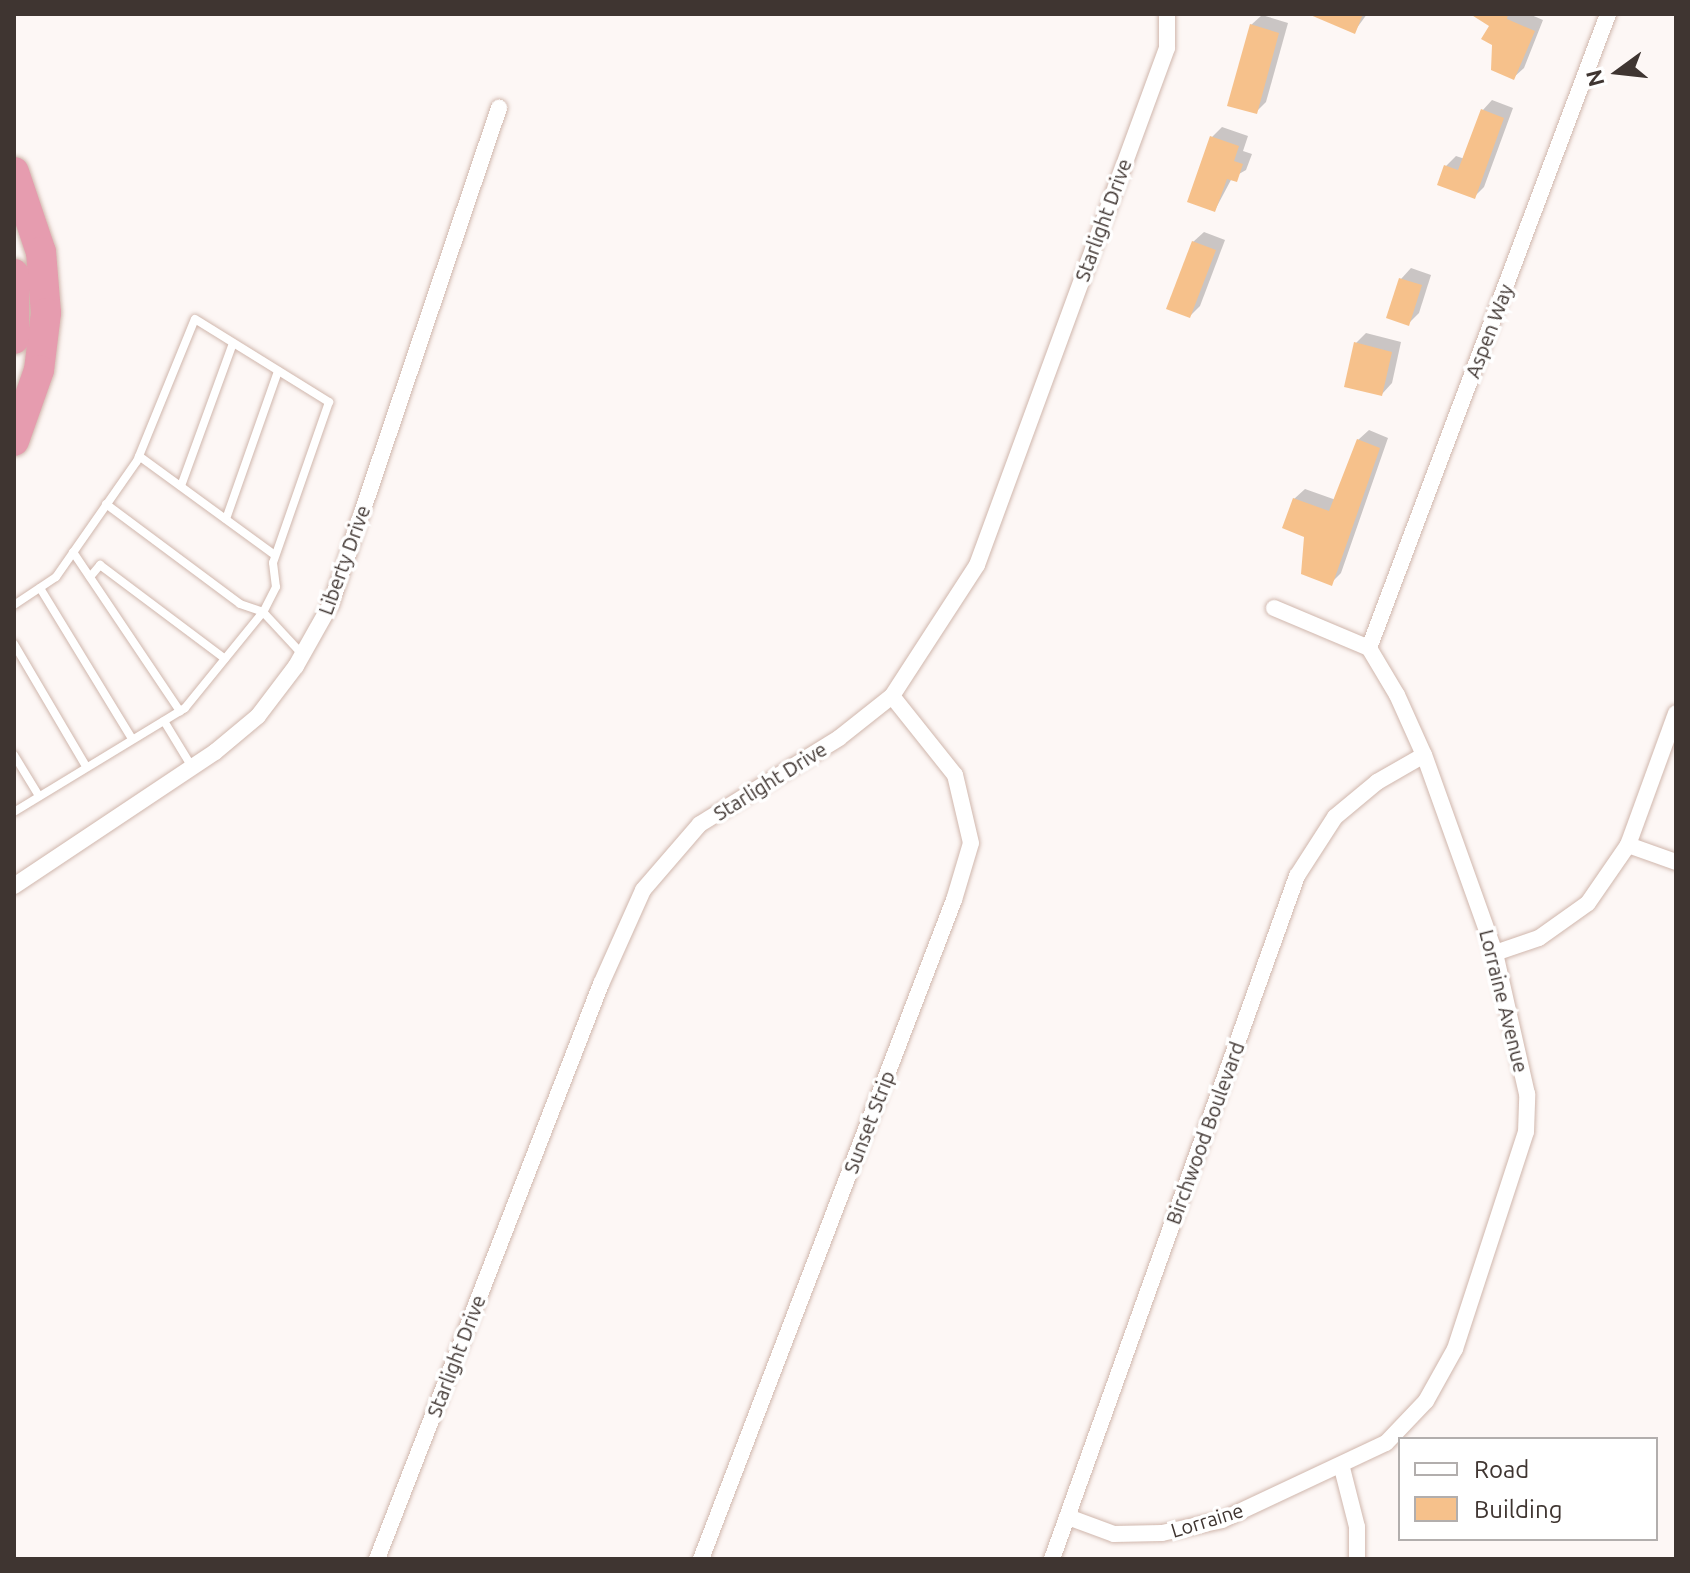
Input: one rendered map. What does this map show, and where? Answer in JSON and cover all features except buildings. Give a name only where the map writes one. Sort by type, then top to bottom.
[{"type":"highway","points":[[14,172],[36,233],[46,313],[36,380],[14,441]]},
{"type":"highway","points":[[14,274],[14,339]]},
{"type":"street","name":"Starlight Drive","points":[[377,1559],[601,984],[643,890],[700,824],[839,738],[892,696],[977,565],[1167,48],[1167,14]]},
{"type":"street","name":"Aspen Way","points":[[1369,648],[1608,14]]},
{"type":"street","name":"Liberty Drive","points":[[14,886],[192,768],[258,716],[302,654],[331,604],[499,108]]},
{"type":"street","points":[[1274,608],[1369,648]]},
{"type":"street","name":"Lorraine Avenue","points":[[1342,1468],[1386,1443],[1434,1388],[1455,1349],[1526,1132],[1527,1094],[1495,953],[1424,755],[1369,648]]},
{"type":"street","name":"Sunset Strip","points":[[701,1559],[954,900],[971,843],[955,775],[892,696]]},
{"type":"street","points":[[1495,953],[1539,938],[1588,903],[1628,845],[1676,713]]},
{"type":"street","name":"Birchwood Boulevard","points":[[1052,1559],[1297,876],[1335,817],[1377,782],[1424,755]]},
{"type":"street","points":[[1628,845],[1676,862]]},
{"type":"street","points":[[1342,1468],[1357,1527],[1357,1559]]},
{"type":"street","name":"Lorraine","points":[[1068,1517],[1114,1534],[1162,1533],[1222,1520],[1342,1468]]},
{"type":"lane","points":[[14,605],[56,577],[139,456],[195,319],[329,402],[275,555],[276,587],[263,612],[180,711],[14,812]]},
{"type":"lane","points":[[181,486],[233,343]]},
{"type":"lane","points":[[226,519],[278,371]]},
{"type":"lane","points":[[139,456],[275,555]]},
{"type":"lane","points":[[106,504],[240,604],[263,612],[302,654]]},
{"type":"lane","points":[[73,552],[180,711]]},
{"type":"lane","points":[[90,577],[100,565],[225,659]]},
{"type":"lane","points":[[40,588],[132,739]]},
{"type":"lane","points":[[14,644],[86,766]]},
{"type":"lane","points":[[164,721],[192,768]]},
{"type":"lane","points":[[14,755],[39,796]]}]
